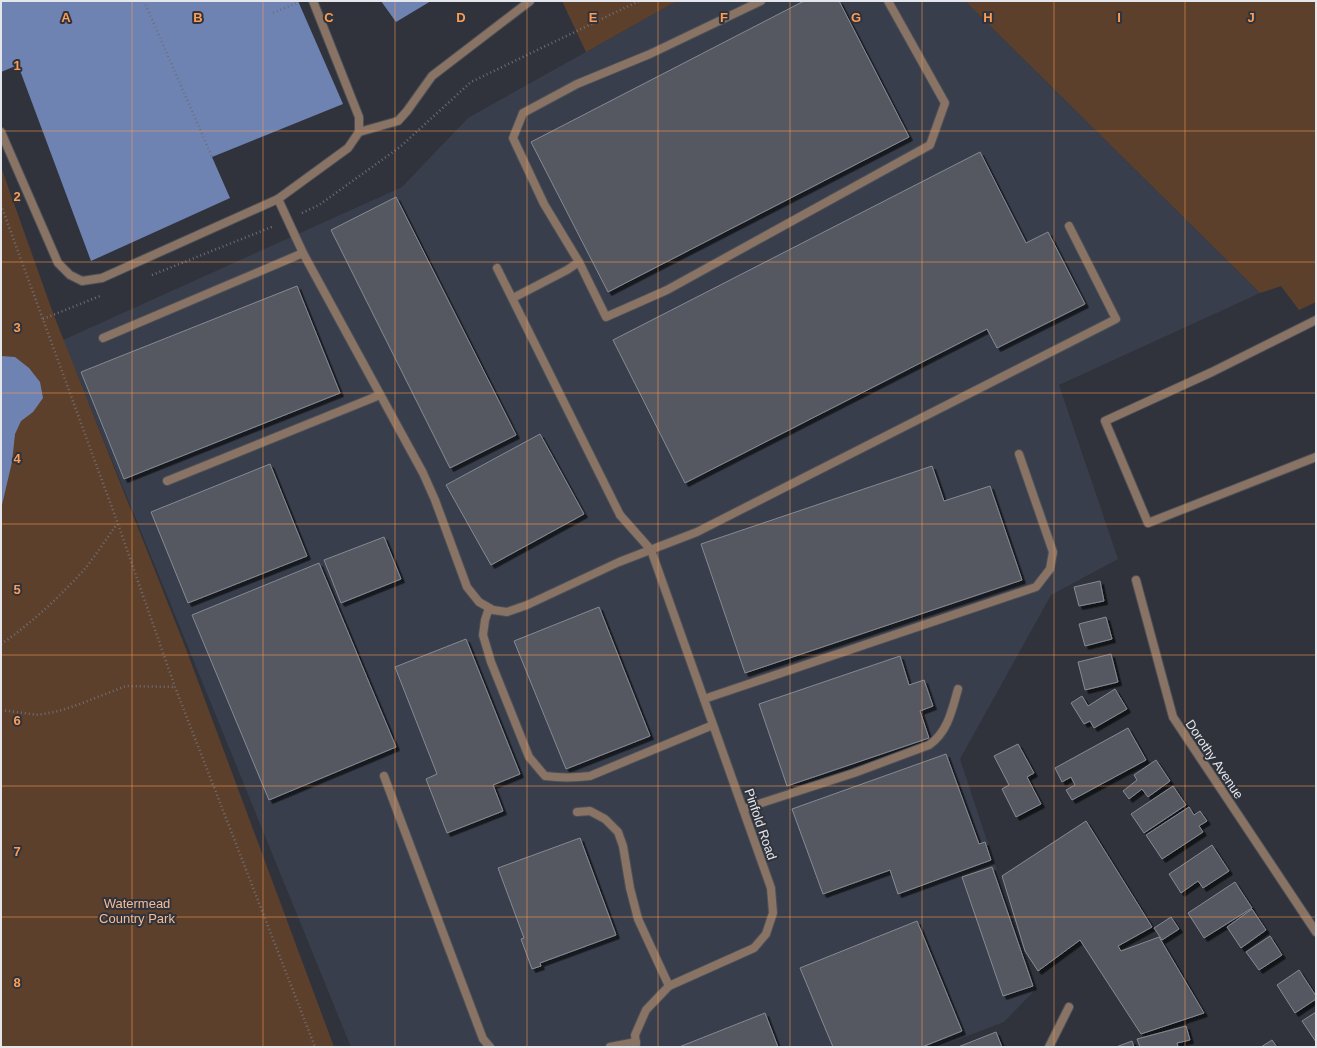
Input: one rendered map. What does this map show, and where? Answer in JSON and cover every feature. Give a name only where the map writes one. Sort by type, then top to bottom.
[{"type":"street","points":[[1,132],[58,263],[70,275],[82,281],[102,278],[278,199],[348,148],[359,132],[359,117],[313,1]]},
{"type":"street","points":[[359,132],[398,121],[432,76],[530,1]]},
{"type":"street","points":[[761,1],[650,54],[577,84],[523,113],[513,138],[544,204],[579,262],[606,317],[667,290],[930,145],[945,103],[888,1]]},
{"type":"street","points":[[278,199],[303,253],[423,473],[435,500],[467,587],[479,602],[493,610],[507,612],[527,605],[619,562],[697,532],[1116,319],[1069,226]]},
{"type":"street","points":[[102,338],[303,253]]},
{"type":"street","points":[[513,298],[567,270],[579,262]]},
{"type":"street","name":"Pinfold Road","points":[[498,268],[620,515],[651,550],[771,888],[773,913],[766,934],[754,948],[669,986],[646,1010],[635,1035],[636,1044]]},
{"type":"street","points":[[1316,320],[1212,372],[1105,421],[1148,523],[1316,457]]},
{"type":"street","points":[[167,481],[380,396]]},
{"type":"street","points":[[704,699],[1036,587],[1050,569],[1053,552],[1019,454]]},
{"type":"street","name":"Dorothy Avenue","points":[[1136,580],[1173,717],[1316,932]]},
{"type":"street","points":[[489,608],[482,634],[491,662],[529,757],[545,776],[560,778],[590,776],[713,725]]},
{"type":"street","points":[[743,809],[854,773],[929,745],[936,741],[943,732],[952,710],[958,689]]},
{"type":"street","points":[[384,776],[483,1039],[490,1047]]},
{"type":"street","points":[[577,812],[590,811],[605,819],[618,832],[624,846],[630,888],[638,919],[669,986]]},
{"type":"street","points":[[1049,1047],[1069,1007]]},
{"type":"street","points":[[610,1047],[636,1044]]},
{"type":"path","points":[[144,1],[212,157]]},
{"type":"path","points":[[273,12],[298,2]]},
{"type":"path","points":[[1,205],[118,524],[175,687],[315,1047]]},
{"type":"path","points":[[1,644],[50,605],[84,570],[118,524]]},
{"type":"path","points":[[1,710],[38,715],[59,712],[126,686],[175,687]]},
{"type":"shaded area","points":[[677,1],[965,1],[1260,293],[1059,385],[1118,559],[1051,595],[960,759],[1036,989],[1004,1022],[938,1047],[351,1047],[63,340],[402,187],[468,118]]},
{"type":"green space","points":[[562,1],[677,1],[586,52]]},
{"type":"green space","points":[[965,1],[1316,1],[1316,302],[1299,310],[1281,286],[1260,293]]},
{"type":"green space","name":"Watermead Country Park","points":[[1,167],[53,313],[186,649],[334,1047],[1,1047]]},
{"type":"water","points":[[1,1],[298,1],[343,104],[212,157],[230,198],[91,261],[18,65],[1,72]]},
{"type":"water","points":[[381,1],[431,1],[396,22]]},
{"type":"water","points":[[1,356],[15,357],[29,368],[40,382],[43,398],[33,412],[21,421],[15,434],[12,462],[1,509]]},
{"type":"building","points":[[804,1],[839,1],[909,137],[608,292],[531,142]]},
{"type":"building","points":[[980,152],[1026,243],[1048,232],[1085,304],[997,348],[987,329],[685,483],[613,340]]},
{"type":"building","points":[[396,197],[516,435],[450,468],[331,230]]},
{"type":"building","points":[[297,286],[340,393],[124,479],[81,372]]},
{"type":"building","points":[[540,434],[584,514],[491,565],[446,485]]},
{"type":"building","points":[[270,464],[307,556],[188,603],[151,512]]},
{"type":"building","points":[[932,466],[944,501],[990,486],[1022,580],[745,673],[701,544]]},
{"type":"building","points":[[384,537],[401,579],[341,603],[324,560]]},
{"type":"building","points":[[319,563],[396,747],[269,800],[192,615]]},
{"type":"building","points":[[1100,581],[1104,601],[1079,606],[1074,587]]},
{"type":"building","points":[[599,607],[650,736],[566,769],[514,641]]},
{"type":"building","points":[[1106,617],[1112,639],[1085,646],[1079,624]]},
{"type":"building","points":[[466,639],[520,774],[493,785],[503,811],[447,833],[426,779],[437,774],[395,667]]},
{"type":"building","points":[[1111,654],[1118,682],[1085,690],[1078,662]]},
{"type":"building","points":[[900,656],[909,685],[924,680],[933,706],[920,711],[929,738],[787,786],[759,704]]},
{"type":"building","points":[[1115,689],[1127,709],[1094,728],[1090,721],[1084,724],[1071,703],[1082,696],[1088,706]]},
{"type":"building","points":[[1128,728],[1146,760],[1072,800],[1066,790],[1075,785],[1071,777],[1062,782],[1055,768]]},
{"type":"building","points":[[1018,744],[1034,773],[1027,777],[1041,804],[1016,817],[1002,789],[1009,785],[994,756]]},
{"type":"building","points":[[946,754],[979,844],[985,842],[991,860],[898,894],[890,870],[823,894],[792,809]]},
{"type":"building","points":[[1156,760],[1170,781],[1148,797],[1142,789],[1129,799],[1123,791],[1137,780],[1134,775]]},
{"type":"building","points":[[1173,786],[1186,805],[1144,833],[1131,814]]},
{"type":"building","points":[[1189,807],[1194,815],[1200,811],[1207,821],[1199,826],[1203,832],[1162,859],[1146,835]]},
{"type":"building","points":[[1086,821],[1152,927],[1118,946],[1121,951],[1159,937],[1204,1013],[1141,1034],[1080,940],[1038,971],[1025,951],[1002,876]]},
{"type":"building","points":[[580,838],[616,935],[540,963],[541,966],[532,969],[521,939],[524,938],[498,868]]},
{"type":"building","points":[[1212,845],[1229,871],[1203,888],[1198,881],[1181,893],[1169,874]]},
{"type":"building","points":[[992,867],[1033,986],[1003,996],[962,877]]},
{"type":"building","points":[[1235,882],[1252,908],[1204,938],[1188,913]]},
{"type":"building","points":[[1252,909],[1266,930],[1241,948],[1227,927]]},
{"type":"building","points":[[1171,917],[1179,929],[1162,940],[1154,928]]},
{"type":"building","points":[[917,921],[962,1031],[922,1047],[833,1047],[800,968]]},
{"type":"building","points":[[1270,936],[1282,955],[1259,970],[1246,952]]},
{"type":"building","points":[[1299,970],[1316,996],[1316,999],[1295,1013],[1277,985]]},
{"type":"building","points":[[1316,1012],[1316,1042],[1302,1021]]},
{"type":"building","points":[[765,1013],[778,1047],[679,1047]]},
{"type":"building","points":[[1186,1026],[1190,1040],[1177,1043],[1178,1047],[1140,1047],[1137,1039]]},
{"type":"building","points":[[996,1032],[1002,1047],[958,1047]]},
{"type":"building","points":[[1272,1040],[1277,1047],[1261,1047]]},
{"type":"building","points":[[1132,1041],[1134,1047],[1116,1047]]}]
